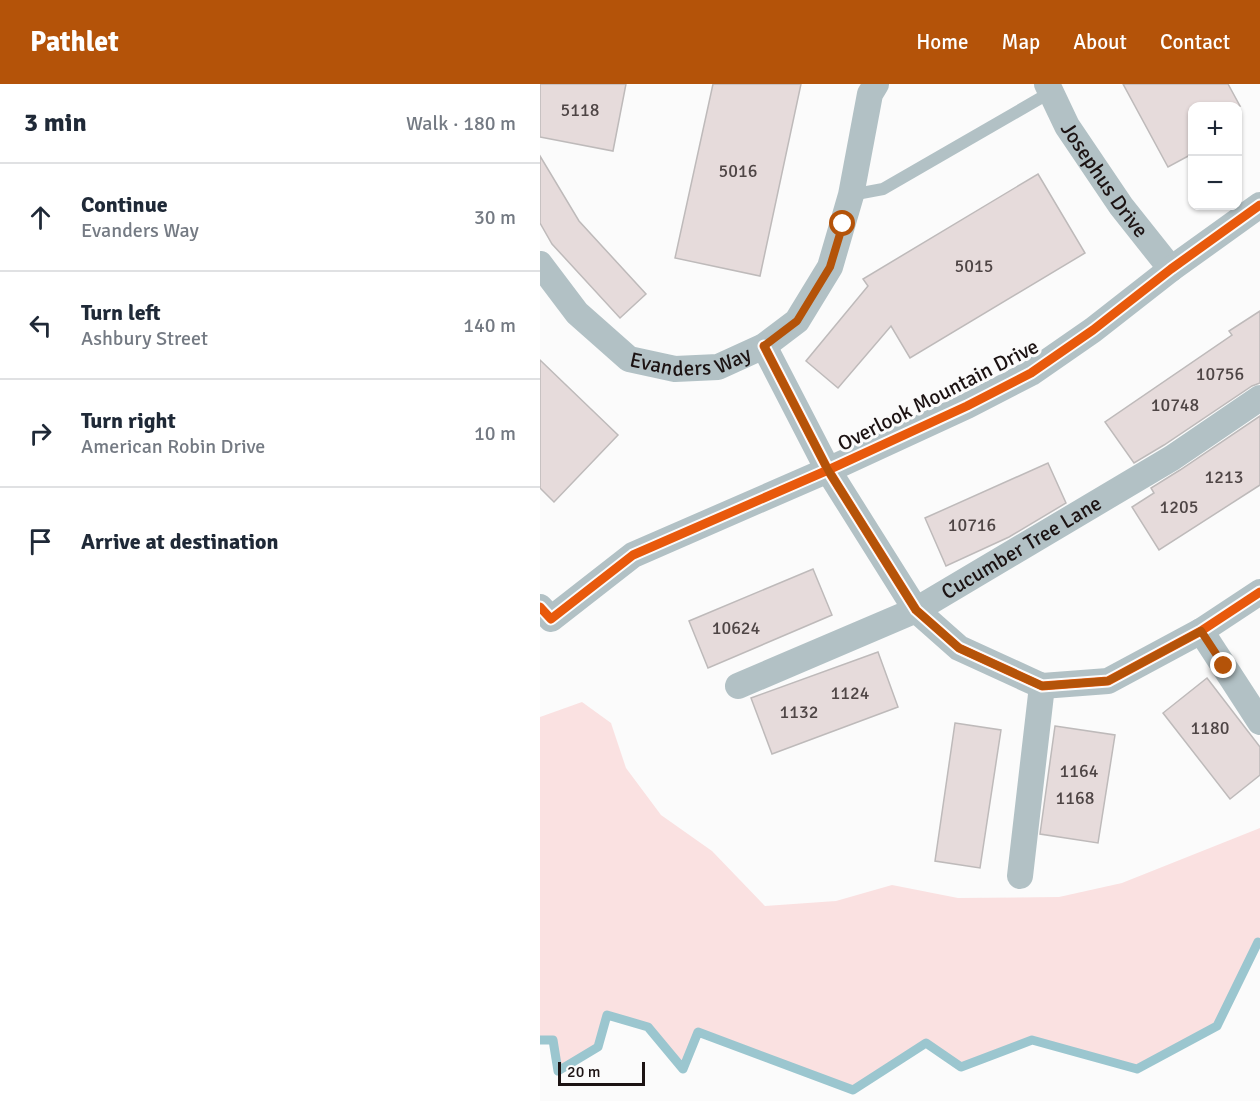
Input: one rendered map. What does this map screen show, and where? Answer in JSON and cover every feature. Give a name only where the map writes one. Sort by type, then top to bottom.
[{"type":"street","name":"Evanders Way","points":[[540,264],[577,313],[629,359],[675,369],[718,367],[764,346],[797,321],[830,267],[851,195],[870,94],[876,84]]},
{"type":"street","name":"Josephus Drive","points":[[1049,88],[1067,126],[1121,206],[1172,269]]},
{"type":"street","name":"Overlook Mountain Drive","points":[[545,613],[633,555],[828,470],[967,406],[1031,373],[1093,330],[1260,205]]},
{"type":"street","points":[[764,346],[828,470],[916,610],[959,648],[1042,686],[1108,681],[1201,631],[1260,592]]},
{"type":"street","name":"Cucumber Tree Lane","points":[[738,686],[916,610],[1172,458],[1260,398]]},
{"type":"street","points":[[1201,631],[1260,722]]},
{"type":"street","points":[[1020,876],[1042,686]]},
{"type":"lane","points":[[851,195],[883,189],[1049,88]]},
{"type":"shaded area","points":[[582,702],[611,723],[626,768],[661,815],[712,851],[765,906],[836,901],[892,885],[958,898],[1059,897],[1122,883],[1260,828],[1260,943],[1217,1026],[1137,1069],[1032,1040],[961,1067],[926,1043],[853,1090],[698,1032],[683,1069],[648,1027],[607,1015],[598,1047],[558,1071],[553,1040],[540,1040],[540,717]]},
{"type":"building","points":[[540,84],[626,84],[613,151],[540,137]]},
{"type":"building","points":[[713,84],[801,84],[760,276],[675,258]]},
{"type":"building","points":[[1123,84],[1228,84],[1238,102],[1188,102],[1188,156],[1168,167]]},
{"type":"building","points":[[540,156],[579,221],[646,294],[620,318],[552,244],[540,223]]},
{"type":"building","points":[[1038,174],[1085,253],[910,358],[891,326],[838,388],[806,361],[868,286],[863,279]]},
{"type":"building","points":[[1260,311],[1260,383],[1134,463],[1105,422],[1232,335],[1229,331]]},
{"type":"building","points":[[540,360],[618,435],[554,502],[540,488]]},
{"type":"building","points":[[1260,416],[1260,485],[1159,550],[1132,507],[1154,493],[1151,488]]},
{"type":"building","points":[[1048,463],[1066,503],[1009,537],[946,566],[925,518]]},
{"type":"building","points":[[813,569],[832,615],[708,668],[689,621]]},
{"type":"building","points":[[878,652],[898,707],[772,754],[751,698]]},
{"type":"building","points":[[1207,678],[1260,747],[1260,775],[1230,799],[1163,713]]},
{"type":"building","points":[[955,723],[1001,730],[980,868],[935,861]]},
{"type":"building","points":[[1055,726],[1115,735],[1098,843],[1040,834]]},
{"type":"waterway","points":[[540,1040],[553,1040],[558,1071],[598,1047],[607,1015],[648,1027],[683,1069],[698,1032],[853,1090],[926,1043],[961,1067],[1032,1040],[1137,1069],[1217,1026],[1258,942],[1260,943]]},
{"type":"cycle path","points":[[540,607],[551,619],[633,555],[828,470],[967,406],[1031,373],[1093,330],[1171,269],[1260,205]]},
{"type":"cycle path","points":[[764,346],[828,470],[916,610],[959,648],[1042,686],[1108,681],[1201,631],[1260,592]]},
{"type":"route","points":[[843,224],[830,267],[797,321],[764,346],[828,470],[916,610],[959,648],[1042,686],[1108,681],[1201,631],[1224,666]]}]
